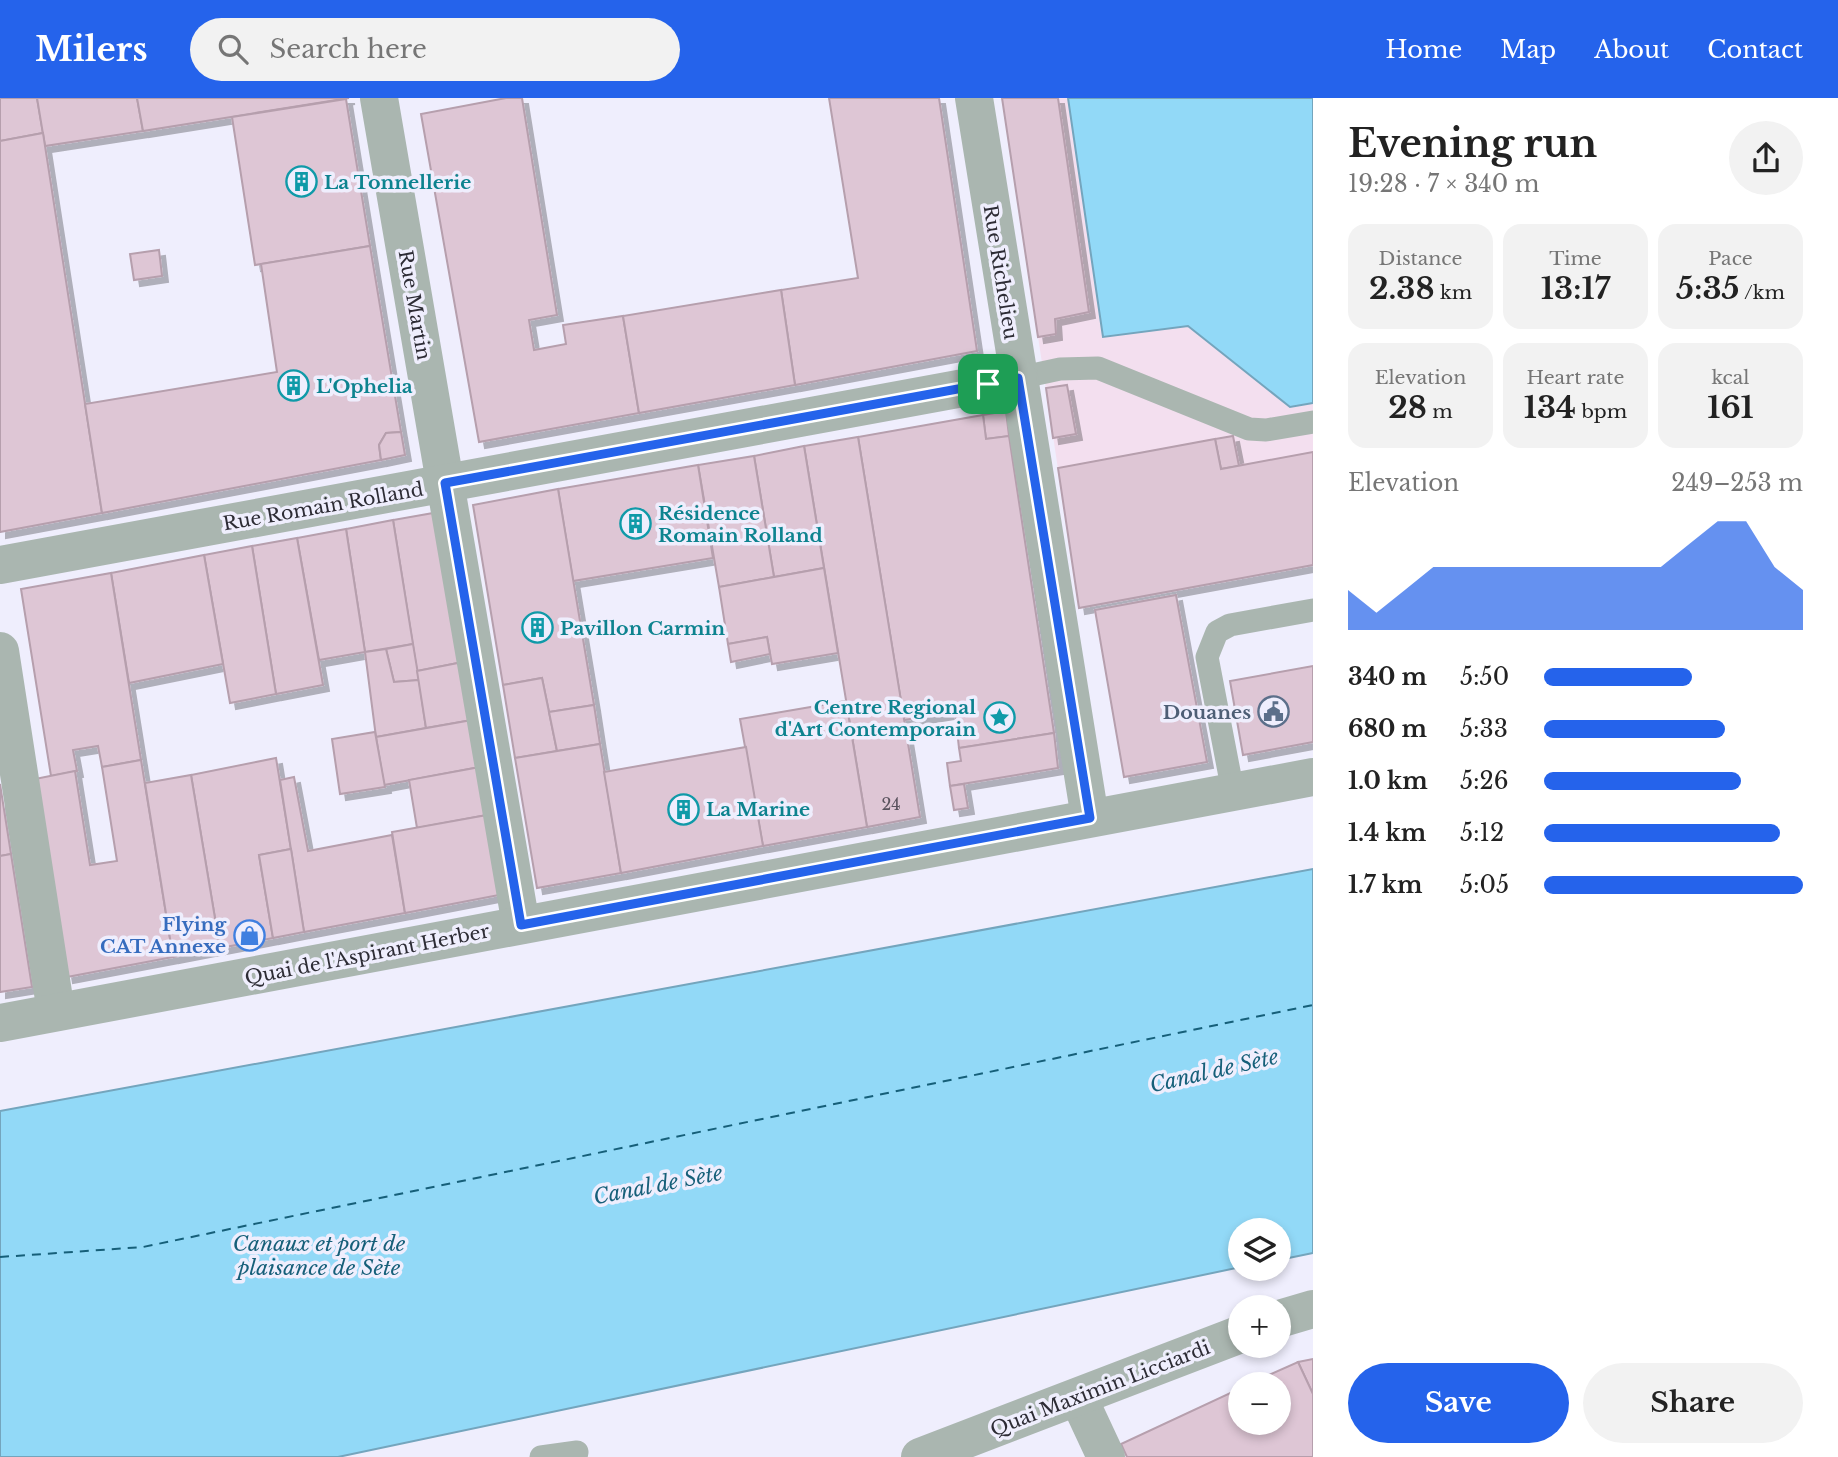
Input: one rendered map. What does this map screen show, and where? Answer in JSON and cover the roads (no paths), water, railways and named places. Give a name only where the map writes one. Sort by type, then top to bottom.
[{"type":"street","name":"Rue Martin","points":[[379,98],[521,925]]},
{"type":"street","name":"Rue Richelieu","points":[[974,98],[1090,818]]},
{"type":"street","name":"Rue Romain Rolland","points":[[0,565],[1018,378]]},
{"type":"street","points":[[0,651],[56,1012]]},
{"type":"street","name":"Quai de l'Aspirant Herber","points":[[0,1023],[1313,778]]},
{"type":"street","points":[[1291,1315],[1313,1309]]},
{"type":"street","name":"Quai Maximin Licciardi","points":[[920,1457],[1228,1339]]},
{"type":"street","points":[[1078,1398],[1106,1457]]},
{"type":"lane","points":[[1018,378],[1060,369],[1098,368],[1249,429],[1266,430],[1313,422]]},
{"type":"lane","points":[[1233,792],[1207,657],[1217,632],[1230,625],[1313,611]]},
{"type":"lane","points":[[541,1457],[577,1452],[576,1457]]},
{"type":"water","points":[[1068,98],[1313,98],[1313,403],[1290,407],[1188,326],[1103,337]]},
{"type":"water","name":"Canaux et port de plaisance de Sète","points":[[1313,869],[1313,1253],[1291,1258],[1291,1218],[1228,1218],[1228,1270],[338,1457],[0,1457],[0,1111]]},
{"type":"place","name":"La Tonnellerie","points":[[301,182]]},
{"type":"place","name":"L'Ophelia","points":[[293,386]]},
{"type":"place","name":"Résidence Romain Rolland","points":[[635,524]]},
{"type":"place","name":"Pavillon Carmin","points":[[537,628]]},
{"type":"place","name":"Douanes","points":[[1274,712]]},
{"type":"place","name":"Centre Regional d'Art Contemporain","points":[[999,718]]},
{"type":"place","name":"La Marine","points":[[683,809]]},
{"type":"place","name":"Flying CAT Annexe","points":[[249,935]]},
{"type":"water label","name":"Canal de Sète","points":[[1214,1071]]},
{"type":"water label","name":"Canal de Sète","points":[[658,1185]]}]
